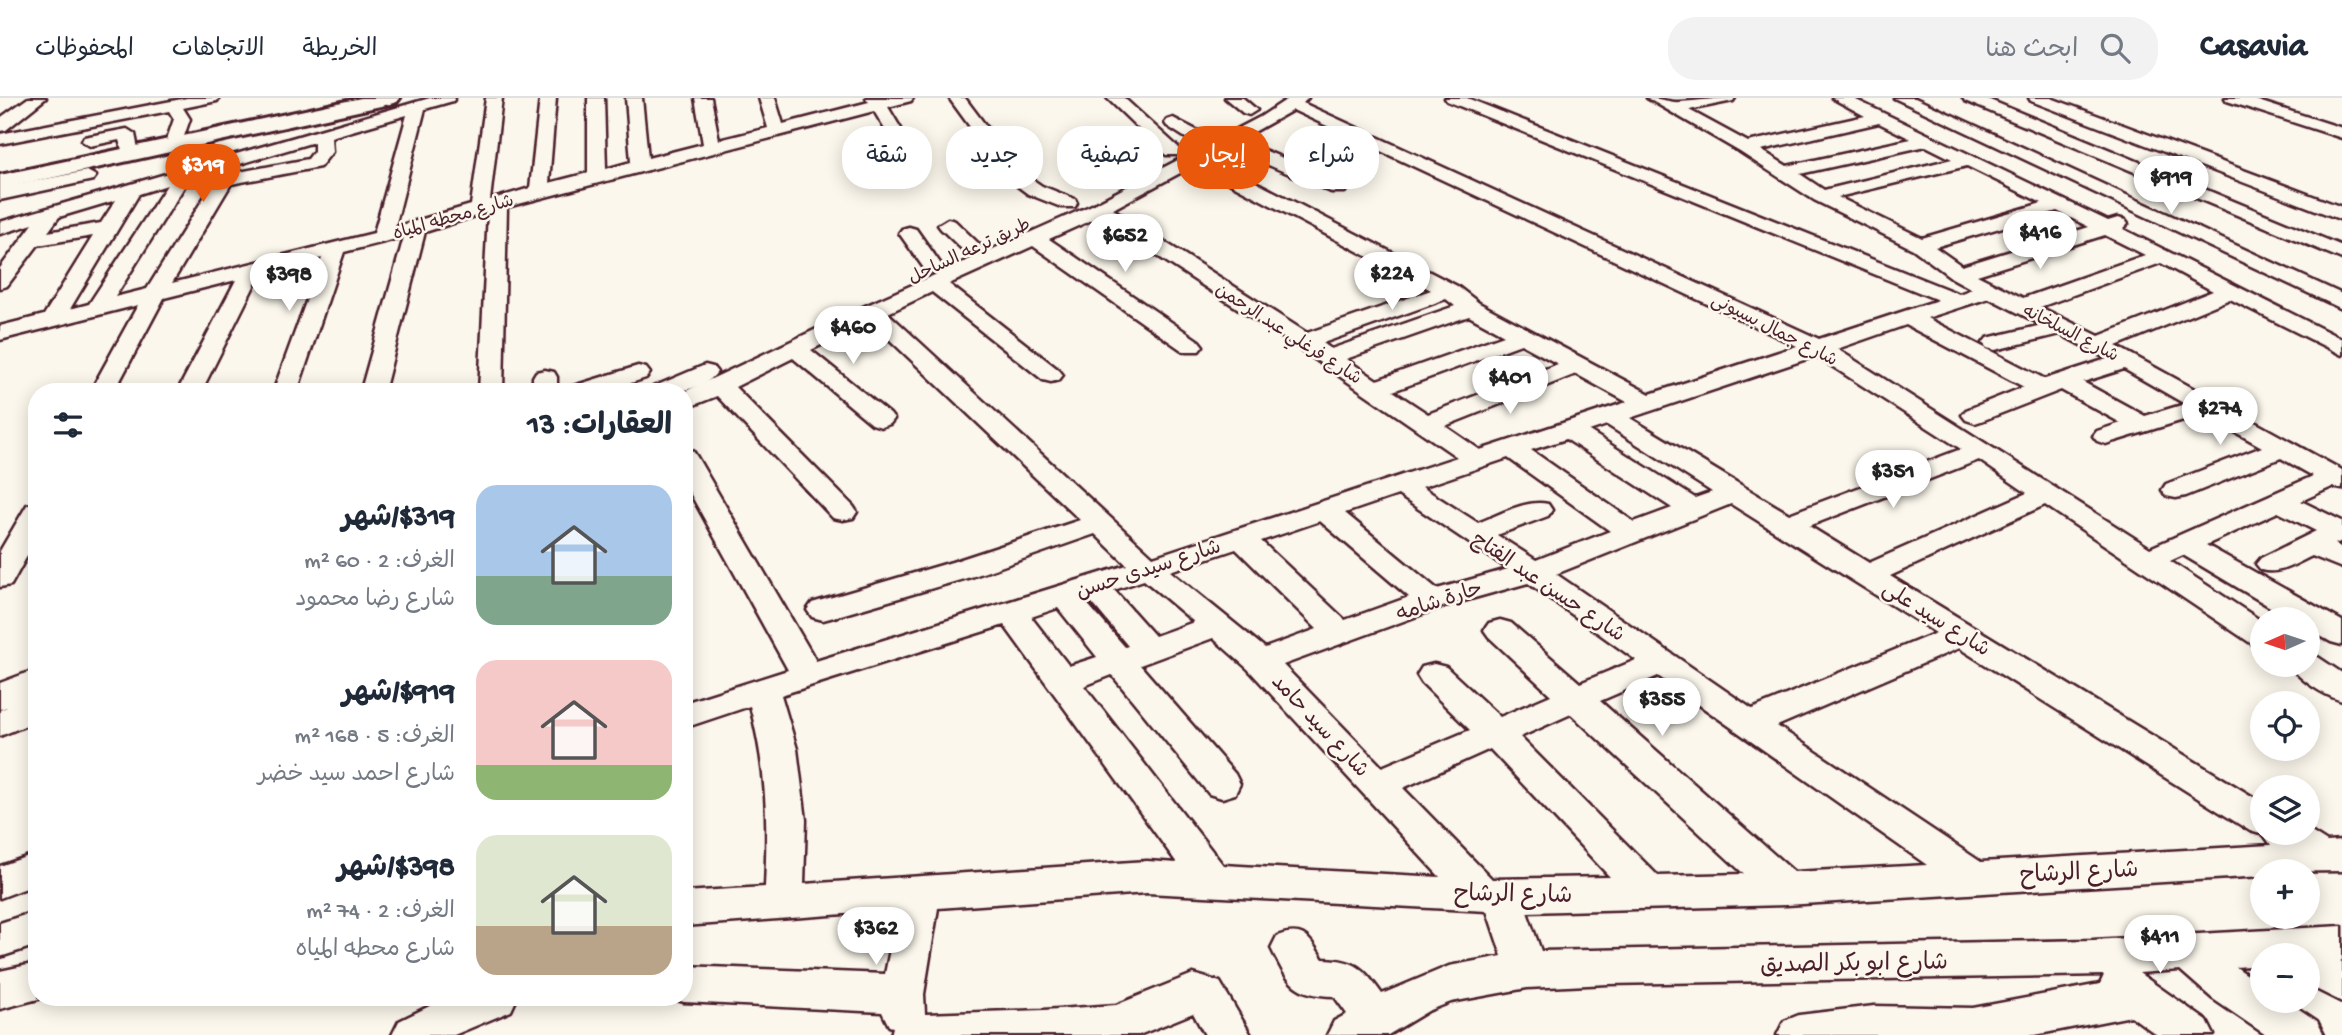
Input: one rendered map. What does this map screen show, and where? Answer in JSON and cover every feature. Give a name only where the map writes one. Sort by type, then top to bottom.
[{"type":"main road","points":[[0,179],[370,98]]},
{"type":"main road","points":[[0,179],[87,173],[201,138],[390,98]]},
{"type":"street","points":[[0,125],[38,98]]},
{"type":"street","points":[[0,139],[176,102],[211,98]]},
{"type":"street","points":[[0,228],[447,98]]},
{"type":"street","points":[[491,383],[489,206],[494,98]]},
{"type":"street","points":[[539,191],[548,98]]},
{"type":"street","points":[[596,98],[597,176]]},
{"type":"street","points":[[634,98],[640,165]]},
{"type":"street","points":[[703,98],[712,146]]},
{"type":"street","points":[[767,98],[777,130]]},
{"type":"street","name":"شارع محطه المياه","points":[[11,330],[416,228],[539,191],[777,130],[839,106],[905,98]]},
{"type":"street","points":[[957,98],[1014,175],[1035,190],[1068,203]]},
{"type":"street","points":[[1115,98],[1172,151]]},
{"type":"street","points":[[1453,98],[1958,301]]},
{"type":"street","points":[[1664,103],[1727,98]]},
{"type":"street","points":[[1840,98],[2109,229],[2342,348]]},
{"type":"street","points":[[1902,98],[2342,302]]},
{"type":"street","points":[[1970,98],[2341,251]]},
{"type":"street","points":[[2037,98],[2342,214]]},
{"type":"street","points":[[2233,98],[2342,133]]},
{"type":"street","points":[[2282,98],[2342,117]]},
{"type":"street","name":"طريق ترعه الساحل","points":[[1219,126],[1241,104],[1287,100]]},
{"type":"street","name":"طريق ترعه الساحل","points":[[1249,126],[1287,100]]},
{"type":"street","name":"شارع جمال بسيونى","points":[[1287,100],[1818,347],[1981,450],[2250,627]]},
{"type":"street","points":[[174,139],[182,118],[176,102]]},
{"type":"street","points":[[876,102],[891,126]]},
{"type":"street","name":"شارع السلخانه","points":[[1664,103],[1746,148],[1821,196],[1920,245],[1959,274],[2126,360],[2338,479]]},
{"type":"street","points":[[59,128],[71,113],[85,104]]},
{"type":"street","points":[[383,236],[418,105]]},
{"type":"street","points":[[0,110],[22,108]]},
{"type":"street","points":[[1960,124],[2012,115]]},
{"type":"street","points":[[1746,148],[1880,118]]},
{"type":"street","points":[[1173,123],[1177,127]]},
{"type":"street","points":[[87,173],[89,187],[183,174],[224,180],[314,163],[323,152],[323,132]]},
{"type":"street","points":[[75,144],[127,134],[129,149]]},
{"type":"street","points":[[97,309],[183,174],[201,138]]},
{"type":"street","points":[[1786,172],[1926,141]]},
{"type":"street","name":"طريق ترعه الساحل","points":[[693,398],[873,311],[973,249],[1177,150]]},
{"type":"street","name":"طريق ترعه الساحل","points":[[683,383],[934,275],[1035,238],[1099,209],[1177,160]]},
{"type":"street","points":[[1821,196],[1968,161]]},
{"type":"street","points":[[1959,274],[2109,229],[2143,212],[2178,185],[2213,165]]},
{"type":"street","points":[[0,194],[87,173]]},
{"type":"street","points":[[0,204],[87,173]]},
{"type":"street","points":[[107,383],[155,294],[224,180]]},
{"type":"street","points":[[52,320],[132,189]]},
{"type":"street","points":[[1269,189],[1449,291],[1471,308],[1649,404]]},
{"type":"street","points":[[1920,245],[2057,205]]},
{"type":"street","name":"شارع فرغلي عبد الرحمن","points":[[1099,209],[1305,342],[1478,460]]},
{"type":"street","points":[[0,282],[52,213]]},
{"type":"street","points":[[2273,224],[2301,214]]},
{"type":"street","points":[[948,225],[973,249]]},
{"type":"street","points":[[32,240],[109,228]]},
{"type":"street","points":[[375,383],[416,228]]},
{"type":"street","points":[[909,233],[934,275],[1051,375]]},
{"type":"street","points":[[1035,238],[1191,346]]},
{"type":"street","points":[[288,383],[335,249]]},
{"type":"street","points":[[2021,306],[2162,256]]},
{"type":"street","points":[[194,383],[252,270]]},
{"type":"street","points":[[2098,345],[2269,270]]},
{"type":"street","name":"شارع سيدى حسن","points":[[693,713],[1079,591],[1991,290]]},
{"type":"street","points":[[1305,342],[1449,291]]},
{"type":"street","points":[[1328,358],[1471,308]]},
{"type":"street","name":"شارع سيد حامد","points":[[873,311],[1148,568],[1261,661],[1376,784],[1491,895],[1527,971]]},
{"type":"street","points":[[1907,317],[2143,425]]},
{"type":"street","points":[[1995,343],[2062,327]]},
{"type":"street","points":[[0,356],[11,330]]},
{"type":"street","points":[[1374,388],[1522,336]]},
{"type":"street","points":[[796,349],[881,419]]},
{"type":"street","points":[[1975,415],[2126,360]]},
{"type":"street","points":[[1426,424],[1578,365]]},
{"type":"street","points":[[607,383],[638,373]]},
{"type":"street","points":[[720,385],[843,512]]},
{"type":"street","points":[[2106,436],[2206,405]]},
{"type":"street","name":"شارع سيد على","points":[[1610,416],[2250,813]]},
{"type":"street","points":[[1570,430],[1693,509]]},
{"type":"street","points":[[2176,490],[2283,448]]},
{"type":"street","points":[[1512,449],[1630,533]]},
{"type":"street","points":[[1787,526],[1981,450]]},
{"type":"street","points":[[693,473],[807,675]]},
{"type":"street","points":[[2148,560],[2279,501],[2338,479]]},
{"type":"street","name":"شارع حسن عبد الفتاح","points":[[1401,485],[1533,572],[1749,724],[1974,877]]},
{"type":"street","name":"حارة شامه","points":[[1261,661],[1431,600],[1533,572],[1734,492]]},
{"type":"street","points":[[1867,575],[2047,494]]},
{"type":"street","points":[[2279,501],[2341,540]]},
{"type":"street","points":[[1324,510],[1431,600]]},
{"type":"street","points":[[1475,534],[1538,510]]},
{"type":"street","points":[[823,610],[963,569],[1100,523]]},
{"type":"street","points":[[0,578],[28,527]]},
{"type":"street","points":[[1240,537],[1341,634]]},
{"type":"street","points":[[2271,564],[2311,544],[2341,540]]},
{"type":"street","points":[[2184,544],[2342,635]]},
{"type":"street","points":[[1079,591],[1134,656],[1222,784]]},
{"type":"street","points":[[1011,612],[1211,879]]},
{"type":"street","points":[[1063,681],[1218,625]]},
{"type":"street","points":[[1500,630],[1786,889]]},
{"type":"street","points":[[1749,724],[1962,634]]},
{"type":"street","points":[[1376,784],[1661,662]]},
{"type":"street","points":[[2320,674],[2342,689]]},
{"type":"street","points":[[1434,675],[1495,733],[1649,892]]},
{"type":"street","points":[[0,697],[28,684]]},
{"type":"street","points":[[763,689],[779,749],[787,820],[784,902]]},
{"type":"street","points":[[0,724],[28,711]]},
{"type":"street","points":[[2307,845],[2332,857]]},
{"type":"street","name":"شارع الرشاح","points":[[693,908],[1147,877],[1491,895],[1786,889],[2332,857]]},
{"type":"street","points":[[0,882],[28,871]]},
{"type":"street","points":[[909,1021],[921,892]]},
{"type":"street","points":[[0,940],[28,931]]},
{"type":"street","name":"شارع ابو بكر الصديق","points":[[2320,949],[2342,943]]},
{"type":"street","name":"شارع ابو بكر الصديق","points":[[1292,948],[1312,976],[1342,978],[1348,982],[1363,1027],[1413,998],[1449,984],[1527,971],[1608,966],[2093,958],[2188,952],[2250,954]]},
{"type":"street","points":[[2188,952],[2228,986],[2302,1035]]},
{"type":"street","points":[[2093,958],[2135,996],[2192,1035]]},
{"type":"street","points":[[2320,970],[2342,984]]},
{"type":"street","points":[[693,985],[909,1021],[1044,1030],[1117,1024],[1199,992],[1205,995],[1229,1035]]},
{"type":"street","points":[[1799,1035],[1874,1027],[1973,1028],[2135,996]]},
{"type":"street","points":[[414,1035],[446,1017],[475,1006]]}]
